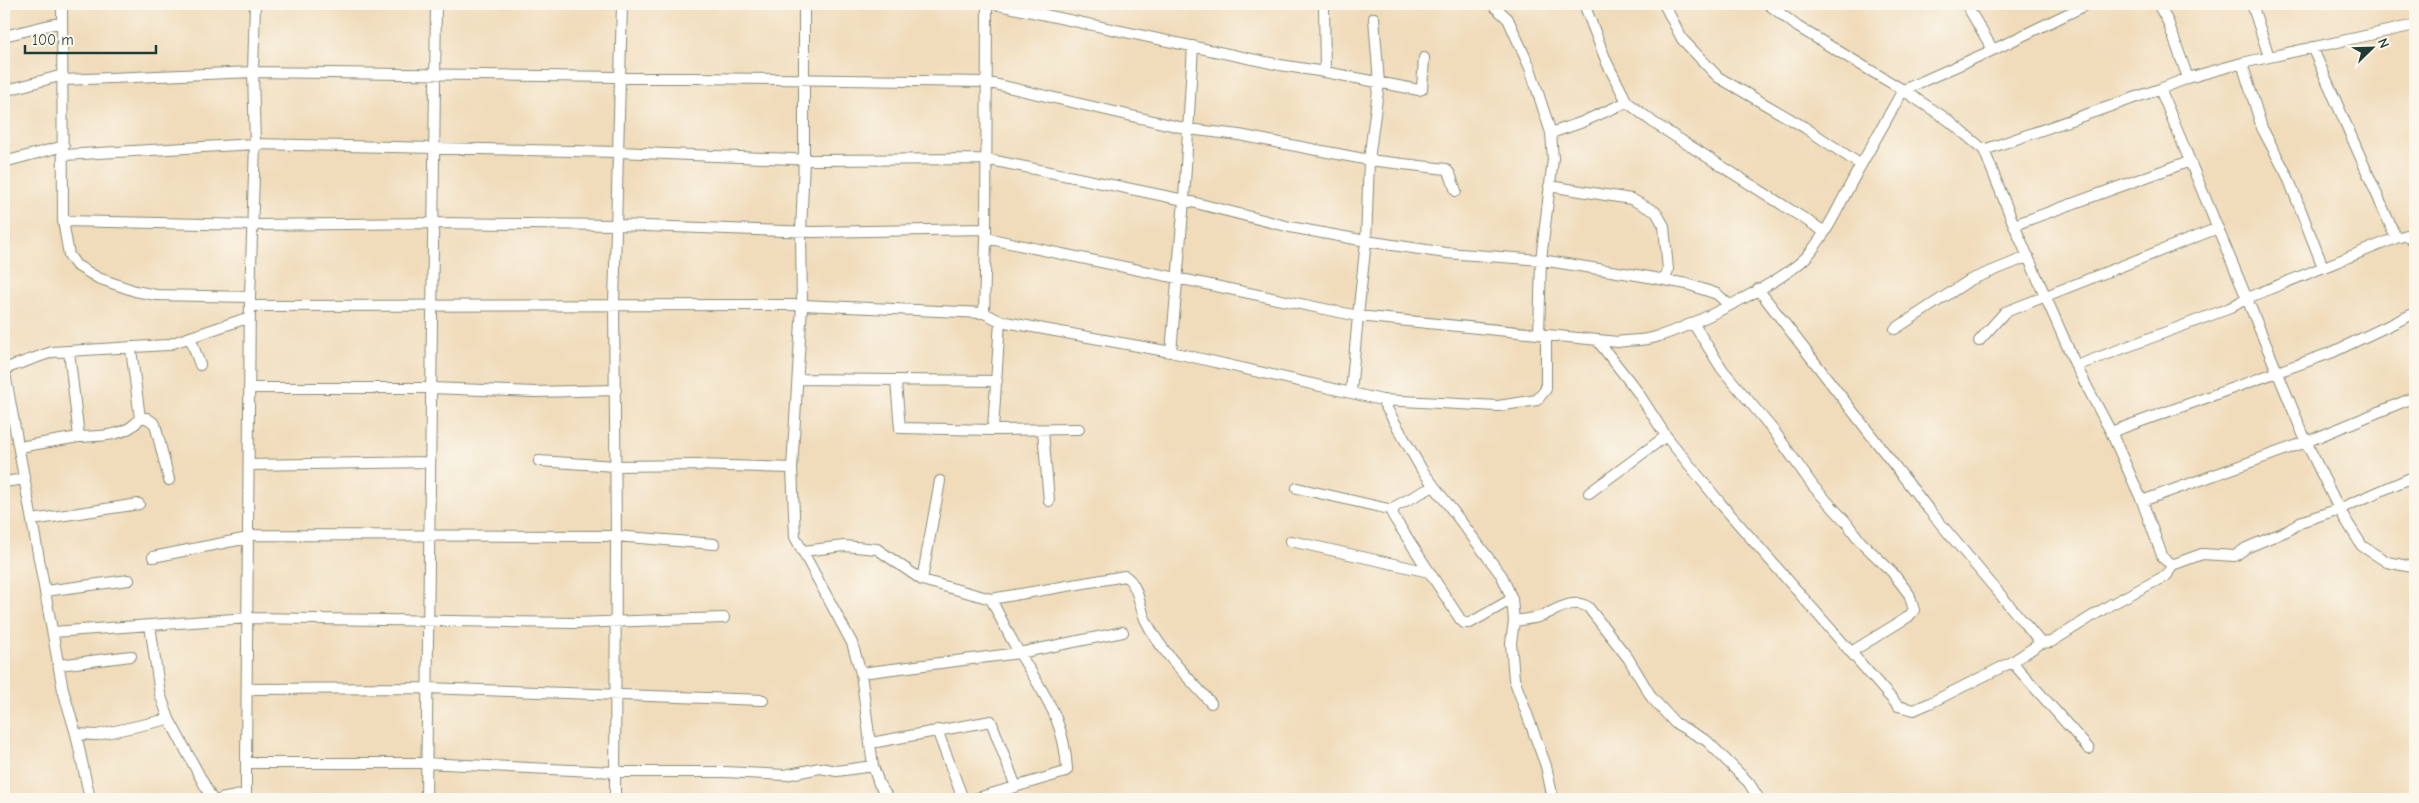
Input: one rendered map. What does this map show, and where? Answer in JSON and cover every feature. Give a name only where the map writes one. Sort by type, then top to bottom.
[{"type":"street","points":[[62,4],[63,221],[69,255],[76,265],[98,278],[135,291],[250,307],[614,304],[802,305],[984,313],[1000,321],[1171,352],[1382,400],[1498,406],[1536,400],[1546,389],[1542,334],[1541,260],[1553,159],[1552,133],[1530,68],[1508,19],[1492,4]]},
{"type":"street","points":[[221,799],[246,797],[249,388],[255,144],[253,72],[255,4]]},
{"type":"street","points":[[426,799],[436,4]]},
{"type":"street","points":[[614,799],[616,390],[614,304],[618,225],[622,4]]},
{"type":"street","points":[[804,4],[804,159],[800,232],[802,305],[792,468],[795,536],[852,643],[861,673],[873,766],[879,784],[889,799]]},
{"type":"street","points":[[984,313],[987,4]]},
{"type":"street","points":[[994,4],[1280,66],[1325,72],[1419,90],[1422,89],[1424,58]]},
{"type":"street","points":[[1324,4],[1325,72]]},
{"type":"street","points":[[1584,4],[1607,63],[1627,102],[1654,123],[1825,232]]},
{"type":"street","points":[[1664,4],[1682,38],[1718,77],[1804,127],[1861,165]]},
{"type":"street","points":[[1768,4],[1798,27],[1948,120],[1984,150],[2027,257],[2076,366],[2111,432],[2142,501],[2163,558],[2172,565]]},
{"type":"street","points":[[1966,4],[1993,50]]},
{"type":"street","points":[[63,221],[252,225],[434,223],[618,225],[800,232],[986,233],[1178,279],[1358,316],[1618,342],[1654,338],[1693,323],[1758,289],[1807,256],[1825,232],[1902,90],[1993,50],[2088,4]]},
{"type":"street","points":[[2158,4],[2168,22],[2188,78]]},
{"type":"street","points":[[2252,4],[2268,57]]},
{"type":"street","points":[[1351,392],[1366,241],[1369,160],[1380,83],[1374,18]]},
{"type":"street","points":[[4,36],[62,22]]},
{"type":"street","points":[[1984,150],[2188,78],[2242,63],[2415,25]]},
{"type":"street","points":[[1171,352],[1184,200],[1193,46]]},
{"type":"street","points":[[2312,47],[2396,238]]},
{"type":"street","points":[[2242,63],[2262,128],[2287,175],[2324,267]]},
{"type":"street","points":[[4,91],[63,77],[253,72],[620,79],[986,82],[1188,129],[1239,135],[1369,160],[1446,170],[1450,174],[1456,191]]},
{"type":"street","points":[[2160,89],[2306,442],[2339,509],[2362,546],[2387,562],[2412,567],[2415,564]]},
{"type":"street","points":[[1552,133],[1627,102]]},
{"type":"street","points":[[4,162],[64,151],[255,144],[618,152],[804,159],[986,159],[1184,200],[1290,227],[1366,241],[1446,253],[1541,260],[1687,284],[1717,294],[1729,305]]},
{"type":"street","points":[[2014,225],[2190,161]]},
{"type":"street","points":[[1550,186],[1631,199],[1656,212],[1664,226],[1668,270],[1665,280]]},
{"type":"street","points":[[1979,341],[2005,312],[2218,228]]},
{"type":"street","points":[[2076,366],[2230,308],[2247,298],[2396,238],[2407,235],[2415,242]]},
{"type":"street","points":[[1895,329],[1970,280],[2027,257]]},
{"type":"street","points":[[1758,289],[1929,510],[2041,643]]},
{"type":"street","points":[[90,799],[58,665],[4,369],[52,352],[130,349],[167,345],[190,337],[250,307]]},
{"type":"street","points":[[2111,432],[2333,352],[2415,313]]},
{"type":"street","points":[[993,430],[1000,321]]},
{"type":"street","points":[[1693,323],[1722,369],[1774,432],[1813,486],[1846,522],[1860,542],[1892,572],[1913,603],[1914,610],[1908,617],[1851,652]]},
{"type":"street","points":[[190,337],[200,365]]},
{"type":"street","points":[[1597,340],[1637,391],[1666,436],[1720,504],[1898,706],[1914,710],[2012,662],[2041,643],[2051,642],[2110,605],[2167,574],[2172,565],[2202,554],[2235,556],[2246,548],[2289,530],[2300,522],[2339,509],[2415,476]]},
{"type":"street","points":[[19,446],[126,431],[135,426],[140,418],[130,349]]},
{"type":"street","points":[[69,352],[79,437]]},
{"type":"street","points":[[798,379],[896,382],[997,382]]},
{"type":"street","points":[[896,382],[900,428],[1042,431],[1079,429]]},
{"type":"street","points":[[249,388],[431,388],[535,392],[616,390]]},
{"type":"street","points":[[2142,501],[2306,442],[2415,397]]},
{"type":"street","points":[[1382,400],[1434,486],[1502,576],[1512,599],[1514,621],[1511,643],[1514,679],[1546,766],[1553,799]]},
{"type":"street","points":[[140,418],[147,418],[156,424],[169,480]]},
{"type":"street","points":[[1042,431],[1049,501]]},
{"type":"street","points":[[1589,492],[1666,436]]},
{"type":"street","points":[[539,461],[615,466],[696,465],[792,468]]},
{"type":"street","points":[[249,465],[430,462]]},
{"type":"street","points":[[4,482],[25,478]]},
{"type":"street","points":[[922,580],[940,481]]},
{"type":"street","points":[[1297,488],[1393,510],[1434,486]]},
{"type":"street","points":[[32,520],[139,504]]},
{"type":"street","points":[[1393,510],[1393,516],[1464,623],[1470,622],[1512,599]]},
{"type":"street","points":[[153,557],[248,536],[616,536],[714,544]]},
{"type":"street","points":[[1291,541],[1429,572]]},
{"type":"street","points":[[804,551],[844,546],[877,549],[922,580],[991,599],[1125,576],[1133,584],[1146,621],[1168,654],[1211,703]]},
{"type":"street","points":[[45,591],[129,580]]},
{"type":"street","points":[[974,799],[1062,774],[1067,770],[1067,758],[1058,718],[1019,653],[991,599]]},
{"type":"street","points":[[1514,621],[1538,617],[1572,603],[1581,602],[1588,607],[1628,658],[1652,698],[1675,723],[1707,741],[1749,783],[1759,799]]},
{"type":"street","points":[[53,632],[248,618],[616,622],[724,618]]},
{"type":"street","points":[[150,625],[160,694],[169,719],[212,799]]},
{"type":"street","points":[[861,673],[1019,653],[1124,632]]},
{"type":"street","points":[[58,665],[132,656]]},
{"type":"street","points":[[2012,662],[2089,749]]},
{"type":"street","points":[[247,689],[426,688],[763,700]]},
{"type":"street","points":[[76,734],[97,735],[169,719]]},
{"type":"street","points":[[871,744],[991,721],[1016,787]]},
{"type":"street","points":[[937,730],[963,799]]},
{"type":"street","points":[[246,763],[426,763],[615,772],[725,772],[785,775],[820,768],[837,771],[873,766]]}]
